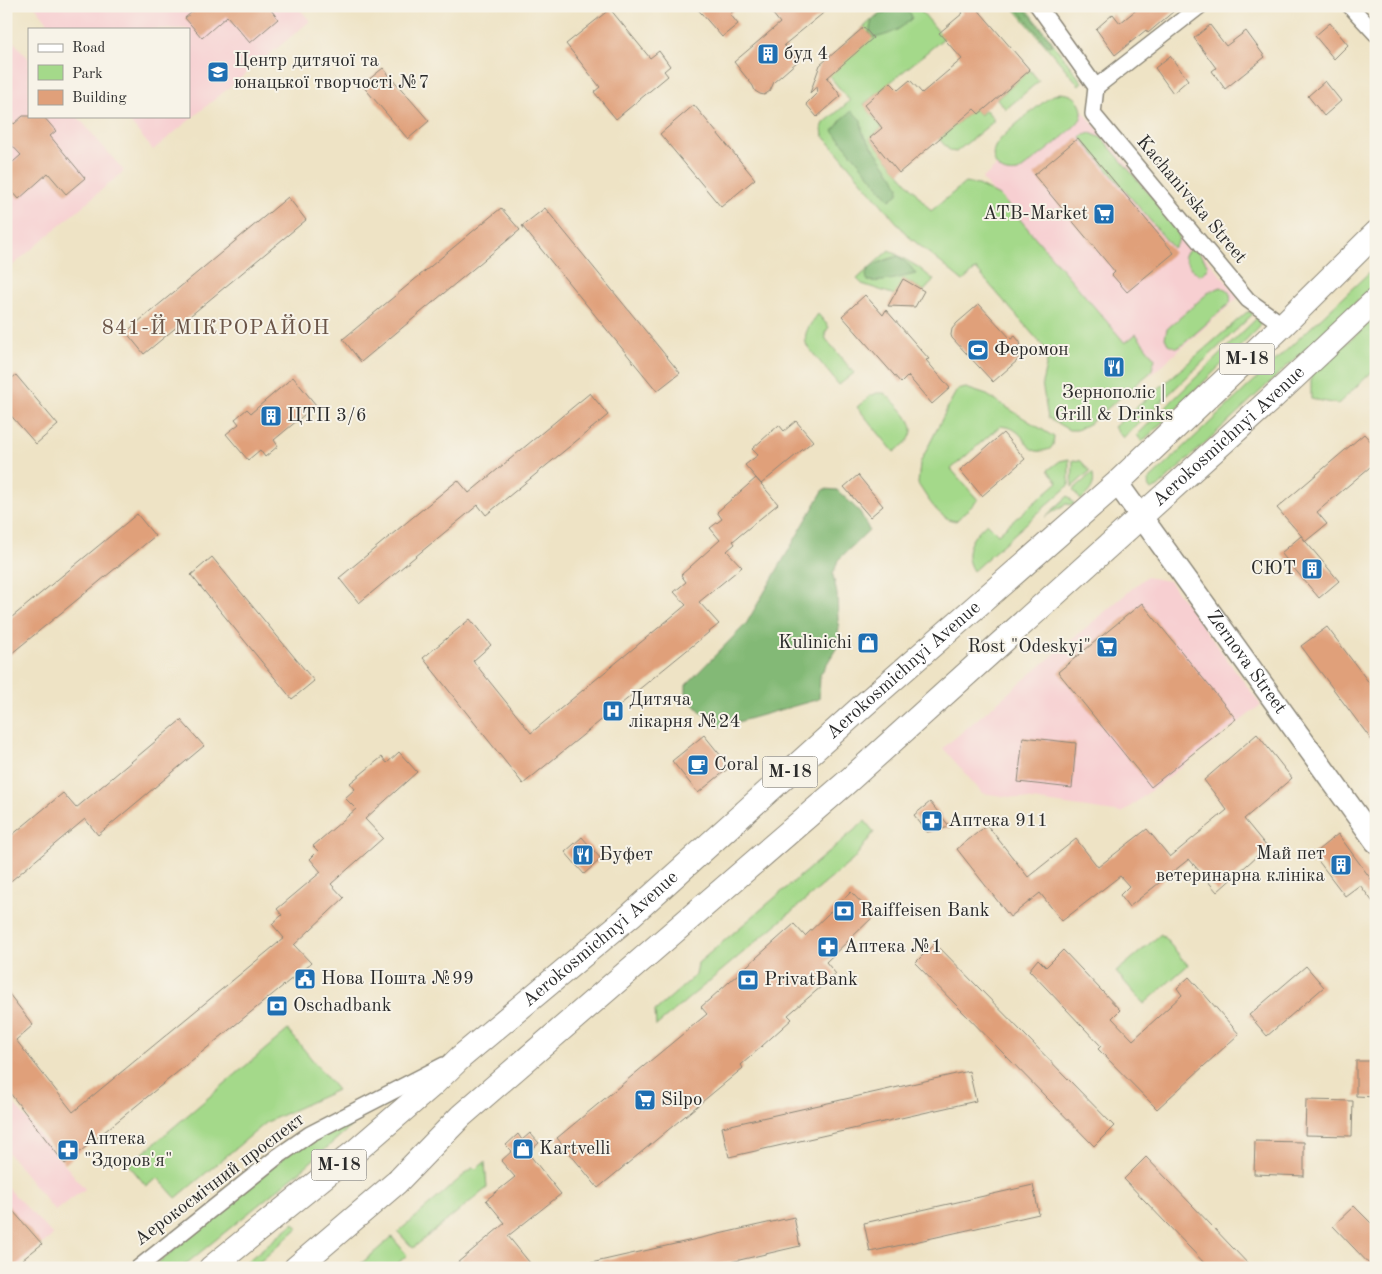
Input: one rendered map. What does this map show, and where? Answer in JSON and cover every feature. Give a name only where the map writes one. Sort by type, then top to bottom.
[{"type":"main road","name":"Aerokosmichnyi Avenue","points":[[211,1268],[357,1150],[431,1086],[461,1057],[631,915],[865,704],[1116,483],[1284,325],[1376,234]]},
{"type":"main road","name":"Aerokosmichnyi Avenue","points":[[296,1268],[397,1182],[461,1116],[840,788],[1141,517],[1376,300]]},
{"type":"street","points":[[1038,6],[1096,87],[1200,6]]},
{"type":"street","points":[[1350,6],[1376,34]]},
{"type":"street","name":"Kachanivska Street","points":[[1096,87],[1093,114],[1248,300],[1284,325]]},
{"type":"street","name":"Zernova Street","points":[[1116,483],[1376,842]]},
{"type":"street","name":"Аерокосмічний проспект","points":[[138,1268],[277,1157],[310,1134],[461,1057]]},
{"type":"shaded area","name":"Центр дитячої та юнацької творчості №7","points":[[35,6],[297,6],[310,21],[153,150],[127,118],[190,118],[190,28],[52,28]]},
{"type":"shaded area","points":[[6,33],[28,58],[28,118],[79,118],[124,171],[6,271]]},
{"type":"shaded area","points":[[1071,97],[1239,297],[1151,375],[982,179]]},
{"type":"shaded area","points":[[1146,577],[1169,581],[1261,705],[1122,813],[982,793],[943,748]]},
{"type":"shaded area","points":[[6,1094],[85,1189],[55,1211],[6,1150]]},
{"type":"shaded area","points":[[6,1186],[53,1235],[15,1268],[6,1268]]},
{"type":"green space","points":[[887,6],[906,6],[908,8],[917,6],[944,38],[864,104],[882,128],[870,138],[931,211],[965,183],[978,185],[1001,197],[1125,343],[1136,334],[1155,359],[1151,372],[1090,423],[1077,430],[1069,430],[1048,418],[1042,383],[1049,353],[976,269],[963,281],[908,236],[823,135],[822,128],[824,123],[850,101],[826,72],[825,62]]},
{"type":"green space","points":[[902,6],[911,14],[912,18],[894,31],[873,38],[869,33],[872,20]]},
{"type":"green space","points":[[1012,6],[1025,6],[1082,82],[1079,85]]},
{"type":"green space","points":[[1015,6],[1022,6],[1051,40],[1052,45],[1048,46]]},
{"type":"green space","points":[[1030,70],[1039,81],[1006,109],[997,99]]},
{"type":"green space","points":[[1060,93],[1071,95],[1079,103],[1082,114],[1077,123],[1052,146],[1018,172],[1007,172],[999,168],[993,154],[998,142],[1051,96]]},
{"type":"green space","points":[[974,109],[980,115],[986,110],[993,118],[993,122],[956,152],[950,151],[939,139]]},
{"type":"green space","points":[[852,111],[861,120],[863,134],[894,177],[899,188],[898,194],[890,200],[833,131],[842,119]]},
{"type":"green space","points":[[1090,133],[1102,138],[1178,228],[1179,239],[1173,248],[1081,138]]},
{"type":"green space","points":[[1192,248],[1197,251],[1208,267],[1200,275],[1186,261],[1184,255]]},
{"type":"green space","points":[[889,250],[918,267],[934,280],[924,291],[903,279],[895,295],[862,284],[857,279]]},
{"type":"green space","points":[[898,256],[916,274],[886,280],[868,281],[867,271],[876,264]]},
{"type":"green space","points":[[1376,266],[1376,283],[1158,487],[1151,490],[1148,484],[1150,479]]},
{"type":"green space","points":[[1221,287],[1229,293],[1231,297],[1230,303],[1181,346],[1177,348],[1168,344],[1165,338],[1167,329],[1209,292]]},
{"type":"green space","points":[[1247,312],[1253,314],[1123,438],[1114,427]]},
{"type":"green space","points":[[818,314],[829,327],[825,333],[826,339],[854,373],[839,385],[807,346],[806,333]]},
{"type":"green space","points":[[1258,317],[1259,328],[1142,442],[1137,435]]},
{"type":"green space","points":[[1376,317],[1376,368],[1338,404],[1311,399],[1311,375]]},
{"type":"green space","points":[[966,388],[987,395],[1054,437],[1053,445],[1050,449],[1037,451],[1029,447],[1014,430],[1000,426],[951,469],[978,500],[956,521],[938,512],[918,484],[920,463],[952,399],[957,390]]},
{"type":"green space","points":[[877,393],[887,395],[904,413],[911,424],[910,438],[894,452],[857,407],[870,396]]},
{"type":"green space","points":[[1069,459],[1069,485],[973,571],[968,551],[977,533],[987,523],[998,534],[1058,482],[1048,470],[1060,461]]},
{"type":"green space","points":[[1073,460],[1081,461],[1090,471],[1072,487]]},
{"type":"green space","points":[[1092,473],[1093,485],[1081,500],[1073,490]]},
{"type":"green space","points":[[824,489],[837,490],[860,512],[869,530],[838,560],[833,575],[837,594],[839,644],[820,675],[819,699],[720,727],[704,715],[686,696],[686,685],[746,624]]},
{"type":"green space","points":[[1068,496],[1075,505],[1066,504],[1045,517]]},
{"type":"green space","points":[[865,821],[874,832],[853,860],[656,1026],[655,1011],[696,975],[698,963]]},
{"type":"green space","points":[[1161,934],[1188,965],[1144,1004],[1116,972]]},
{"type":"green space","points":[[288,1030],[337,1090],[267,1122],[176,1198],[158,1178],[146,1186],[129,1165]]},
{"type":"green space","points":[[349,1123],[349,1128],[305,1167],[181,1268],[152,1268],[298,1146]]},
{"type":"green space","points":[[485,1162],[487,1188],[413,1248],[398,1232],[472,1168],[476,1169]]},
{"type":"green space","points":[[294,1223],[298,1228],[253,1268],[239,1268]]},
{"type":"green space","points":[[392,1237],[407,1255],[393,1268],[356,1268]]},
{"type":"building","points":[[199,6],[268,6],[278,19],[250,43],[227,16],[202,38],[185,18]]},
{"type":"building","points":[[695,6],[739,6],[730,14],[738,24],[722,37]]},
{"type":"building","name":"буд 4","points":[[782,6],[832,6],[784,45],[798,61],[774,82],[770,91],[764,95],[755,91],[734,62],[780,23],[773,14]]},
{"type":"building","points":[[957,6],[975,6],[1030,70],[979,114],[974,109],[899,173],[870,138],[882,128],[864,105],[890,82],[898,90],[910,80],[922,93],[962,59],[939,33],[963,13]]},
{"type":"building","points":[[1141,6],[1180,6],[1148,33],[1146,30],[1115,55],[1096,29],[1113,14],[1120,23]]},
{"type":"building","points":[[610,9],[650,58],[659,51],[670,66],[664,71],[668,76],[616,119],[594,92],[600,87],[566,44]]},
{"type":"building","points":[[1330,23],[1348,45],[1334,59],[1315,36]]},
{"type":"building","points":[[1210,25],[1226,46],[1246,31],[1265,57],[1225,89],[1212,71],[1216,68],[1194,38]]},
{"type":"building","points":[[864,27],[873,38],[827,78],[841,96],[817,117],[806,104],[817,93],[816,87],[810,93],[820,65]]},
{"type":"building","points":[[1170,56],[1188,80],[1173,93],[1155,68]]},
{"type":"building","points":[[383,68],[429,121],[408,139],[362,85]]},
{"type":"building","points":[[1325,81],[1341,101],[1324,116],[1308,96]]},
{"type":"building","points":[[694,105],[755,179],[721,207],[660,134]]},
{"type":"building","points":[[6,116],[14,124],[23,116],[28,116],[28,118],[45,118],[56,131],[50,136],[85,178],[66,194],[48,173],[19,199],[6,184],[6,168],[21,155],[6,139]]},
{"type":"building","name":"ATB-Market","points":[[1078,138],[1174,253],[1127,292],[1112,275],[1115,272],[1034,175]]},
{"type":"building","points":[[288,197],[306,220],[144,354],[126,332]]},
{"type":"building","points":[[501,208],[520,230],[361,362],[343,339]]},
{"type":"building","points":[[545,208],[680,373],[657,391],[522,226]]},
{"type":"building","points":[[903,279],[924,291],[915,307],[888,306]]},
{"type":"building","points":[[865,295],[883,315],[886,310],[929,359],[926,360],[950,388],[932,404],[908,376],[901,383],[842,316]]},
{"type":"building","points":[[979,304],[1011,339],[1015,336],[1020,342],[1021,347],[1018,360],[993,382],[951,335],[952,329],[957,323]]},
{"type":"building","points":[[16,375],[58,425],[36,444],[6,410],[6,383]]},
{"type":"building","name":"ЦТП 3/6","points":[[293,377],[316,405],[274,440],[278,446],[265,457],[260,450],[248,460],[226,434],[239,424],[235,419],[247,409],[251,413]]},
{"type":"building","points":[[590,393],[608,415],[486,515],[478,505],[359,603],[339,578],[458,480],[469,493]]},
{"type":"building","points":[[796,421],[813,441],[761,484],[745,465],[758,455],[752,449],[779,425],[784,431]]},
{"type":"building","points":[[1003,433],[1025,459],[982,496],[960,470]]},
{"type":"building","points":[[1364,434],[1376,447],[1376,462],[1317,512],[1327,524],[1306,541],[1277,508]]},
{"type":"building","points":[[858,475],[883,506],[870,517],[844,487]]},
{"type":"building","points":[[756,478],[778,504],[733,541],[735,544],[727,551],[742,567],[699,602],[719,624],[523,784],[423,658],[470,619],[491,645],[473,661],[531,733],[686,605],[674,592],[686,582],[681,575],[720,540],[710,528],[722,519],[717,512]]},
{"type":"building","points":[[137,514],[155,536],[6,658],[6,622]]},
{"type":"building","name":"СЮТ","points":[[1301,536],[1339,581],[1319,598],[1281,553]]},
{"type":"building","points":[[212,557],[314,681],[292,699],[191,575]]},
{"type":"building","points":[[1142,603],[1236,719],[1151,787],[1058,672]]},
{"type":"building","points":[[1327,627],[1376,692],[1376,746],[1301,646]]},
{"type":"building","points":[[181,720],[204,746],[98,835],[85,819],[6,885],[6,840],[63,793],[76,808]]},
{"type":"building","points":[[1257,734],[1292,778],[1244,819],[1267,847],[1217,892],[1189,859],[1129,907],[1120,895],[1129,886],[1120,876],[1062,921],[1040,893],[1010,917],[957,849],[987,825],[1028,877],[1076,839],[1098,867],[1147,829],[1170,857],[1227,810],[1204,780]]},
{"type":"building","points":[[704,735],[730,767],[698,793],[672,761]]},
{"type":"building","points":[[1023,737],[1076,743],[1072,788],[1018,782]]},
{"type":"building","points":[[399,752],[417,772],[365,819],[383,838],[331,884],[344,898],[294,945],[311,963],[65,1164],[6,1088],[6,990],[33,1025],[16,1040],[73,1112],[284,938],[272,924],[282,915],[277,909],[321,872],[310,859],[318,851],[313,846],[356,809],[345,798],[355,789],[350,783],[382,757],[387,763]]},
{"type":"building","name":"Аптека 911","points":[[930,802],[950,827],[927,832],[914,815]]},
{"type":"building","name":"Май пет ветеринарна клініка","points":[[1338,834],[1376,886],[1376,906],[1360,885],[1345,896],[1313,854]]},
{"type":"building","name":"Буфет","points":[[582,837],[601,859],[584,874],[565,852]]},
{"type":"building","points":[[851,892],[874,916],[826,962],[836,974],[788,1015],[792,1019],[741,1065],[743,1068],[598,1188],[557,1138],[707,1014],[701,1007],[794,924],[805,936]]},
{"type":"building","points":[[935,943],[1114,1126],[1094,1146],[915,963]]},
{"type":"building","points":[[1063,950],[1120,1010],[1112,1018],[1133,1040],[1182,995],[1177,988],[1189,977],[1239,1034],[1157,1109],[1098,1049],[1101,1046],[1029,970],[1038,959],[1046,967]]},
{"type":"building","points":[[1306,966],[1324,987],[1267,1036],[1249,1015]]},
{"type":"building","points":[[1356,1061],[1376,1061],[1376,1097],[1356,1096]]},
{"type":"building","points":[[969,1071],[976,1101],[729,1157],[722,1127]]},
{"type":"building","points":[[1306,1100],[1353,1101],[1352,1136],[1305,1135]]},
{"type":"building","points":[[530,1133],[539,1143],[528,1153],[561,1194],[508,1236],[534,1268],[451,1268],[505,1223],[486,1200],[515,1177],[501,1161],[512,1151],[506,1145],[518,1134],[522,1140]]},
{"type":"building","points":[[1255,1141],[1304,1142],[1304,1176],[1254,1174]]},
{"type":"building","points":[[1146,1157],[1252,1268],[1209,1268],[1124,1179]]},
{"type":"building","points":[[1033,1185],[1039,1214],[870,1252],[864,1223]]},
{"type":"building","points":[[6,1203],[42,1244],[12,1268],[6,1268]]},
{"type":"building","points":[[1354,1206],[1376,1228],[1376,1268],[1373,1268],[1333,1226]]},
{"type":"building","points":[[794,1217],[800,1246],[705,1268],[592,1268],[591,1263]]},
{"type":"place","name":"буд 4","points":[[768,54]]},
{"type":"place","name":"Центр дитячої та юнацької творчості №7","points":[[218,72]]},
{"type":"place","name":"ATB-Market","points":[[1104,214]]},
{"type":"place","name":"Феромон","points":[[978,350]]},
{"type":"place","name":"Зернополіс | Grill & Drinks","points":[[1114,367]]},
{"type":"place","name":"ЦТП 3/6","points":[[271,416]]},
{"type":"place","name":"СЮТ","points":[[1312,569]]},
{"type":"place","name":"Kulinichi","points":[[868,643]]},
{"type":"place","name":"Rost \"Odeskyi\"","points":[[1107,647]]},
{"type":"place","name":"Дитяча лікарня №24","points":[[613,711]]},
{"type":"place","name":"Coral","points":[[698,765]]},
{"type":"place","name":"Аптека 911","points":[[932,821]]},
{"type":"place","name":"Буфет","points":[[583,855]]},
{"type":"place","name":"Май пет ветеринарна клініка","points":[[1341,865]]},
{"type":"place","name":"Raiffeisen Bank","points":[[844,911]]},
{"type":"place","name":"Аптека №1","points":[[828,947]]},
{"type":"place","name":"Нова Пошта №99","points":[[305,979]]},
{"type":"place","name":"PrivatBank","points":[[748,980]]},
{"type":"place","name":"Oschadbank","points":[[277,1006]]},
{"type":"place","name":"Silpo","points":[[645,1100]]},
{"type":"place","name":"Kartvelli","points":[[523,1149]]},
{"type":"place","name":"Аптека \"Здоров'я\"","points":[[68,1150]]},
{"type":"district","name":"841-Й МІКРОРАЙОН","points":[[216,328]]}]
